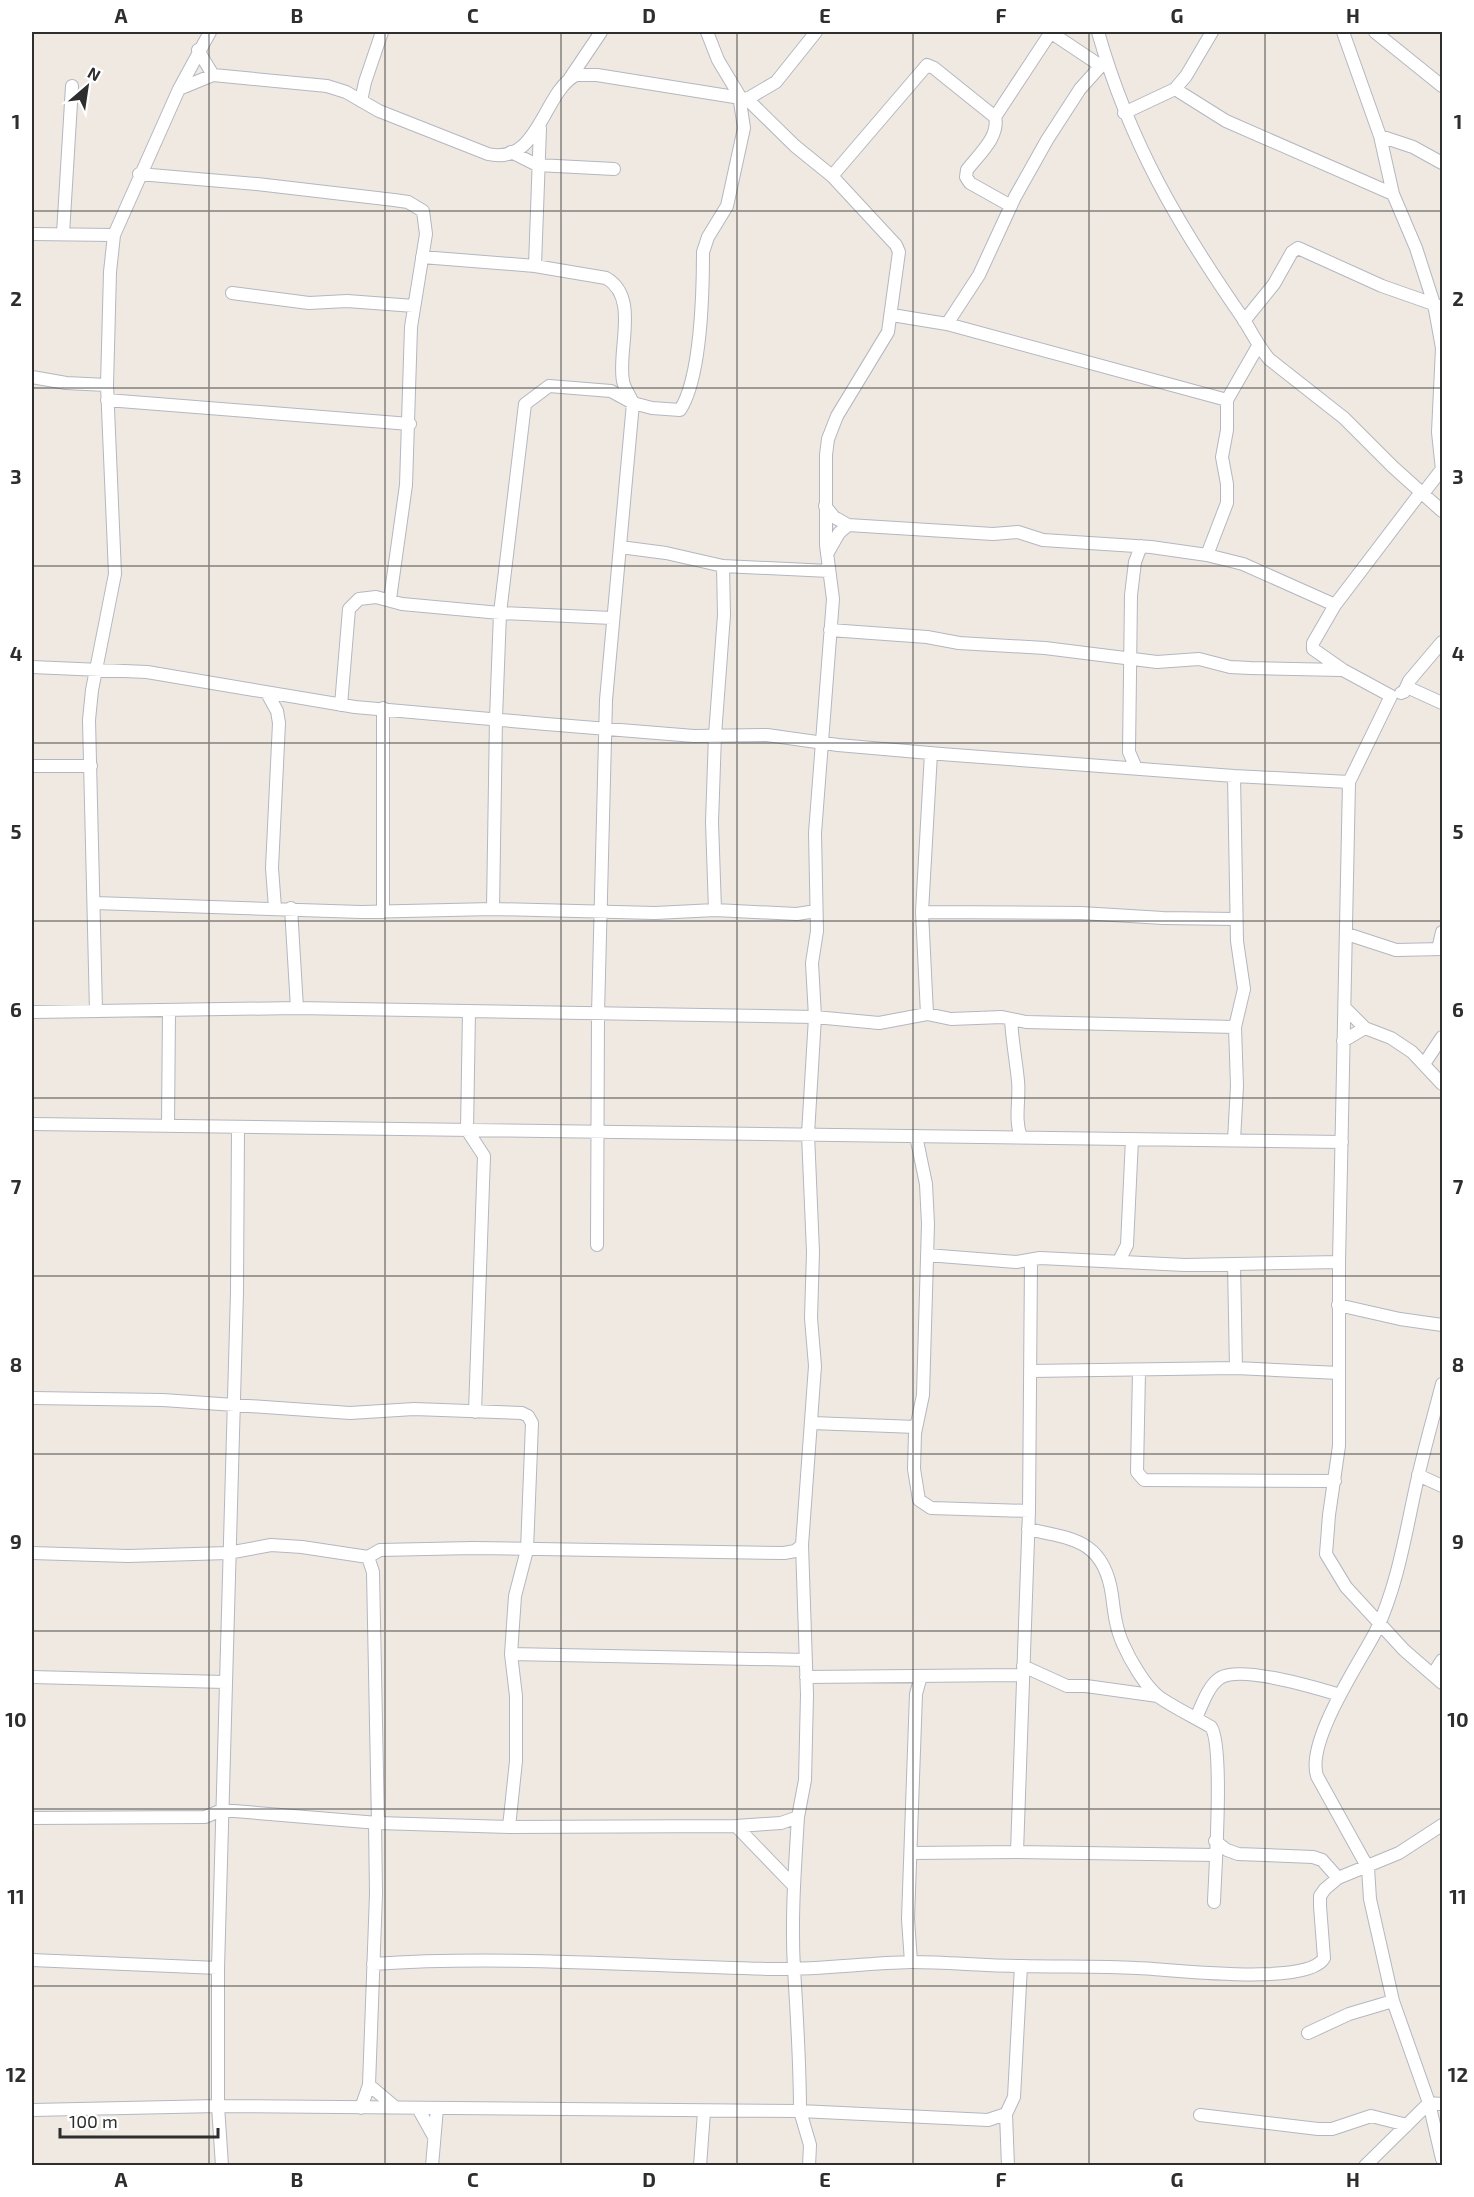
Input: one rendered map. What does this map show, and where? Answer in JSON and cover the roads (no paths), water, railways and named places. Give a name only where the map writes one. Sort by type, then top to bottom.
[{"type":"street","points":[[362,102],[365,82],[382,32]]},
{"type":"street","points":[[535,266],[540,128],[557,94],[601,32]]},
{"type":"street","points":[[707,32],[718,60],[744,99],[832,176],[896,245],[899,263],[892,315],[883,343],[830,431],[826,455],[825,506],[832,599],[815,833],[817,932],[812,963],[815,1017],[808,1134],[813,1252],[811,1318],[815,1366],[802,1545],[806,1660],[806,1780],[798,1817],[794,1886],[794,1967],[800,2040],[800,2111],[810,2145],[810,2166]]},
{"type":"street","points":[[570,78],[585,74],[597,75],[744,99],[776,82],[816,32]]},
{"type":"street","points":[[995,117],[1050,32],[1103,63]]},
{"type":"street","points":[[1098,32],[1103,63],[1152,176],[1217,284],[1244,321],[1258,346],[1269,359],[1359,431],[1393,467],[1443,511]]},
{"type":"street","points":[[1124,113],[1175,89],[1186,76],[1212,32]]},
{"type":"street","points":[[1343,32],[1380,136],[1393,194],[1438,306],[1442,348],[1442,470],[1421,492],[1335,605],[1313,643],[1313,649],[1343,670],[1398,694]]},
{"type":"street","points":[[1384,34],[1443,86]]},
{"type":"street","points":[[203,38],[213,75]]},
{"type":"street","points":[[96,1011],[89,720],[95,669],[115,573],[107,400],[110,272],[114,235],[139,174],[203,38]]},
{"type":"street","points":[[947,324],[980,275],[1011,206],[1047,140],[1080,89],[1103,63]]},
{"type":"street","points":[[832,176],[927,65],[934,68],[995,117],[997,125],[994,135],[967,170],[966,177],[969,183],[1011,206]]},
{"type":"street","points":[[178,89],[213,75],[327,86],[339,89],[362,102],[488,153],[501,156],[511,152],[540,128]]},
{"type":"street","points":[[339,89],[365,82]]},
{"type":"street","points":[[63,234],[72,86]]},
{"type":"street","points":[[1175,89],[1226,121],[1393,194]]},
{"type":"street","points":[[494,909],[496,718],[500,613],[525,404],[549,386],[611,391],[633,403],[652,408],[680,410],[686,402],[695,373],[703,252],[708,237],[727,206],[744,128],[744,99]]},
{"type":"street","points":[[744,128],[763,114]]},
{"type":"street","points":[[1380,136],[1413,147],[1443,163]]},
{"type":"street","points":[[511,152],[537,165],[614,169]]},
{"type":"street","points":[[139,174],[267,185],[408,202],[423,211],[426,218],[422,257],[411,327],[410,424],[406,485],[390,599]]},
{"type":"street","points":[[32,234],[114,235]]},
{"type":"street","points":[[1244,321],[1274,284],[1292,252],[1298,248],[1382,286],[1438,306]]},
{"type":"street","points":[[422,257],[535,266],[606,278],[619,290],[625,308],[623,381],[633,403],[619,578],[612,618],[606,700],[598,1014],[597,1245]]},
{"type":"street","points":[[232,293],[309,303],[347,301],[414,306]]},
{"type":"street","points":[[892,315],[947,324],[1227,400]]},
{"type":"street","points":[[1207,555],[1227,503],[1227,484],[1222,457],[1227,430],[1227,400],[1258,346]]},
{"type":"street","points":[[32,377],[66,383],[107,384]]},
{"type":"street","points":[[107,400],[410,424]]},
{"type":"street","points":[[825,506],[834,517],[848,525],[993,534],[1018,532],[1043,540],[1141,546],[1207,555],[1243,564],[1335,605]]},
{"type":"street","points":[[827,554],[842,530],[848,525]]},
{"type":"street","points":[[1136,768],[1129,752],[1132,660],[1131,595],[1135,562],[1141,546]]},
{"type":"street","points":[[620,547],[666,553],[723,567],[829,571]]},
{"type":"street","points":[[715,910],[712,822],[715,735],[724,615],[723,567]]},
{"type":"street","points":[[341,705],[349,609],[352,603],[366,597],[390,599],[402,604],[500,613],[612,618]]},
{"type":"street","points":[[830,630],[927,637],[959,643],[1045,648],[1132,660],[1168,662],[1199,659],[1240,668],[1343,670]]},
{"type":"street","points":[[1443,642],[1398,694],[1349,782],[1338,1262],[1339,1446],[1326,1554],[1346,1587],[1404,1650],[1443,1683]]},
{"type":"street","points":[[32,667],[147,672],[341,705],[694,736],[767,735],[821,743],[931,753],[1234,776],[1349,782]]},
{"type":"street","points":[[1398,694],[1409,688],[1443,703]]},
{"type":"street","points":[[267,693],[277,711],[279,752],[272,868],[275,908]]},
{"type":"street","points":[[277,711],[289,697]]},
{"type":"street","points":[[383,708],[383,912]]},
{"type":"street","points":[[1117,767],[1129,752]]},
{"type":"street","points":[[927,1014],[922,912],[931,753]]},
{"type":"street","points":[[32,766],[91,766]]},
{"type":"street","points":[[1234,776],[1236,919],[1244,989],[1235,1028],[1237,1086],[1234,1140]]},
{"type":"street","points":[[95,903],[192,908],[291,908],[383,912],[494,909],[602,912],[715,910],[796,914],[816,911]]},
{"type":"street","points":[[291,908],[297,1008]]},
{"type":"street","points":[[922,912],[1081,913],[1163,918],[1236,919]]},
{"type":"street","points":[[1347,934],[1396,950],[1440,949],[1443,932]]},
{"type":"street","points":[[32,1012],[297,1008],[815,1017],[879,1023],[927,1014],[951,1019],[1011,1019],[1026,1022],[1235,1028]]},
{"type":"street","points":[[1344,1008],[1365,1028],[1391,1038],[1412,1052],[1443,1083]]},
{"type":"street","points":[[168,1126],[169,1010]]},
{"type":"street","points":[[468,1011],[467,1130],[484,1156],[475,1412]]},
{"type":"street","points":[[1011,1019],[1012,1050],[1018,1079],[1019,1132]]},
{"type":"street","points":[[1343,1041],[1365,1028]]},
{"type":"street","points":[[1424,1064],[1443,1037]]},
{"type":"street","points":[[32,1124],[1006,1137],[1019,1132],[1132,1139],[1342,1142]]},
{"type":"street","points":[[222,2166],[222,2123],[218,2106],[218,1968],[232,1404],[237,1292],[238,1126]]},
{"type":"street","points":[[916,1136],[927,1200],[923,1395],[916,1427],[914,1469],[919,1500],[923,1505],[931,1508],[1029,1511]]},
{"type":"street","points":[[1119,1261],[1127,1245],[1132,1139]]},
{"type":"street","points":[[1127,1245],[1138,1262]]},
{"type":"street","points":[[927,1255],[1016,1262],[1031,1260],[1234,1264],[1338,1262]]},
{"type":"street","points":[[1017,1852],[1029,1511],[1031,1260]]},
{"type":"street","points":[[1234,1264],[1236,1368]]},
{"type":"street","points":[[1338,1305],[1379,1315],[1443,1325]]},
{"type":"street","points":[[1030,1371],[1236,1368],[1338,1373]]},
{"type":"street","points":[[1139,1371],[1137,1472],[1144,1480],[1335,1481]]},
{"type":"street","points":[[1443,1384],[1418,1475],[1393,1587],[1379,1623],[1340,1695],[1322,1736],[1314,1766],[1317,1776],[1368,1868],[1370,1899],[1393,2001],[1430,2103],[1443,2159]]},
{"type":"street","points":[[32,1398],[164,1400],[350,1413],[414,1409],[522,1413],[528,1416],[532,1423],[527,1550],[515,1596],[511,1654],[516,1696],[516,1761],[509,1827]]},
{"type":"street","points":[[812,1423],[916,1427]]},
{"type":"street","points":[[1418,1475],[1443,1486]]},
{"type":"street","points":[[1028,1529],[1087,1545],[1100,1558],[1107,1570],[1117,1626],[1123,1645],[1158,1696]]},
{"type":"street","points":[[32,1553],[128,1556],[228,1554],[271,1545],[302,1547],[368,1557],[380,1550],[473,1548],[784,1553],[795,1551],[802,1545]]},
{"type":"street","points":[[373,1572],[381,1559],[394,1551]]},
{"type":"street","points":[[361,2108],[369,2085],[377,1823],[373,1572],[368,1557]]},
{"type":"street","points":[[511,1654],[806,1660]]},
{"type":"street","points":[[1432,1674],[1443,1660]]},
{"type":"street","points":[[806,1677],[921,1676],[1023,1670],[1067,1686],[1158,1696],[1211,1727],[1217,1743],[1214,1902]]},
{"type":"street","points":[[1196,1718],[1214,1683],[1222,1676],[1237,1674],[1290,1681],[1340,1695]]},
{"type":"street","points":[[911,1962],[908,1919],[916,1694],[921,1676]]},
{"type":"street","points":[[32,1677],[225,1682]]},
{"type":"street","points":[[32,1818],[205,1818],[222,1810],[377,1823],[509,1827],[736,1826],[781,1823],[798,1817]]},
{"type":"street","points":[[373,1964],[417,1960],[471,1960],[794,1967],[911,1962],[1139,1968],[1213,1974],[1298,1971],[1313,1968],[1321,1964],[1324,1958],[1320,1896],[1338,1878],[1368,1868],[1443,1825]]},
{"type":"street","points":[[736,1826],[794,1886]]},
{"type":"street","points":[[1215,1841],[1227,1850],[1238,1854],[1313,1857],[1322,1860],[1338,1878]]},
{"type":"street","points":[[911,1854],[1017,1852],[1215,1855]]},
{"type":"street","points":[[32,1960],[218,1968]]},
{"type":"street","points":[[1008,2166],[1006,2114],[1014,2097],[1021,1966]]},
{"type":"street","points":[[1308,2032],[1348,2013],[1393,2001]]},
{"type":"street","points":[[369,2085],[395,2107]]},
{"type":"street","points":[[1365,2166],[1430,2103],[1443,2104]]},
{"type":"street","points":[[32,2110],[218,2106],[704,2112],[800,2111],[988,2120],[1006,2114]]},
{"type":"street","points":[[418,2108],[433,2135]]},
{"type":"street","points":[[432,2166],[437,2108]]},
{"type":"street","points":[[700,2166],[704,2112]]},
{"type":"street","points":[[1200,2115],[1318,2129],[1332,2129],[1371,2116],[1407,2125]]}]
